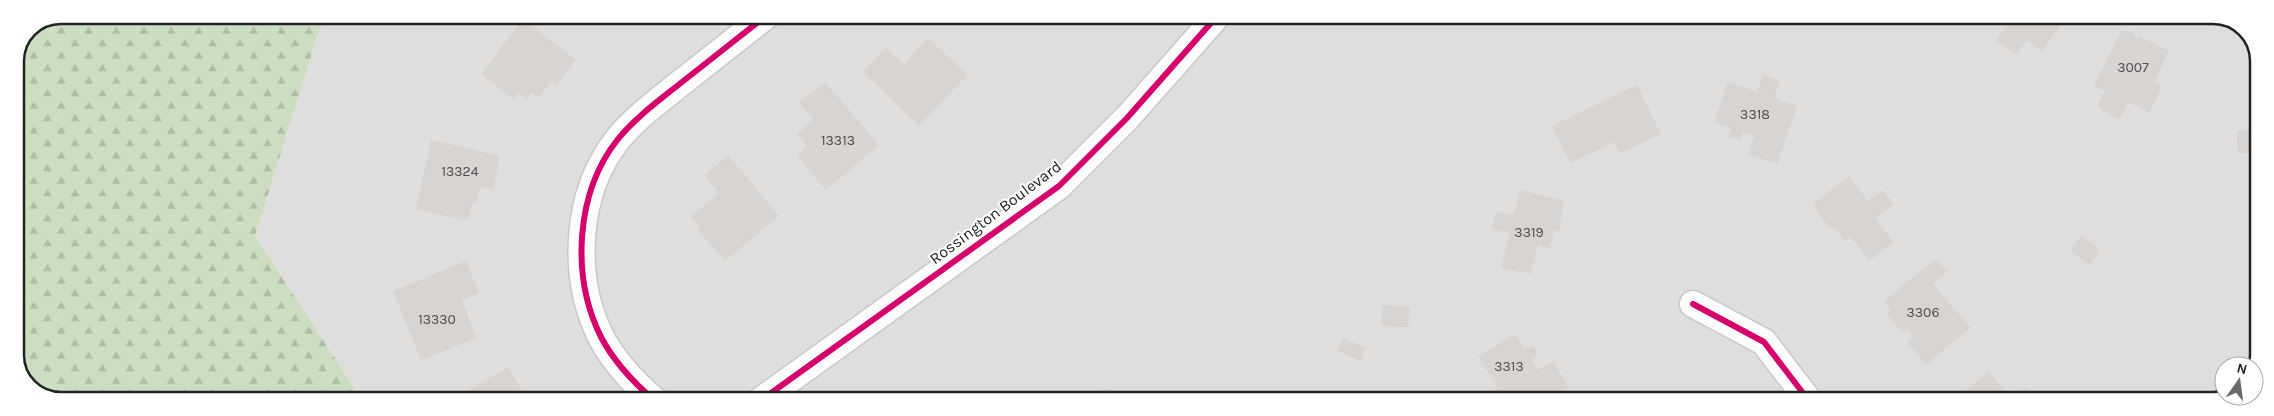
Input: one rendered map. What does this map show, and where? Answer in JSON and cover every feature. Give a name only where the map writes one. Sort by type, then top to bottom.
[{"type":"street","points":[[645,392],[632,381],[602,338],[588,300],[581,264],[583,224],[594,180],[618,139],[624,133],[652,106],[756,24]]},
{"type":"street","name":"Rossington Boulevard","points":[[768,392],[1059,186],[1126,118],[1210,24]]},
{"type":"street","points":[[1693,304],[1764,342],[1802,392]]},
{"type":"shaded area","points":[[321,24],[2218,24],[2236,31],[2244,40],[2249,51],[2250,356],[2214,356],[2214,392],[357,392],[255,236]]},
{"type":"green space","points":[[53,24],[321,24],[255,236],[357,392],[56,392],[38,385],[29,374],[24,358],[24,53],[30,40],[40,30]]},
{"type":"building","points":[[519,24],[529,24],[576,60],[556,86],[551,82],[538,98],[531,92],[526,99],[519,93],[513,99],[481,74]]},
{"type":"building","points":[[2004,24],[2062,24],[2042,51],[2027,40],[2016,55],[1996,40],[2007,26]]},
{"type":"building","points":[[2121,31],[2134,33],[2135,38],[2138,39],[2139,36],[2169,51],[2154,82],[2162,87],[2149,113],[2128,102],[2119,119],[2097,107],[2105,91],[2094,86]]},
{"type":"building","points":[[928,38],[967,75],[919,126],[863,72],[886,48],[904,64]]},
{"type":"building","points":[[1763,74],[1780,81],[1774,98],[1797,106],[1777,164],[1748,154],[1754,136],[1743,132],[1740,141],[1728,137],[1731,128],[1714,122],[1728,82],[1757,92]]},
{"type":"building","points":[[825,82],[879,145],[826,190],[797,155],[807,146],[797,134],[814,120],[799,103]]},
{"type":"building","points":[[1637,85],[1661,134],[1620,153],[1614,142],[1570,163],[1552,126]]},
{"type":"building","points":[[2250,130],[2250,153],[2238,153],[2237,131]]},
{"type":"building","points":[[431,140],[500,156],[493,190],[480,186],[476,205],[472,204],[468,221],[416,209]]},
{"type":"building","points":[[728,155],[779,216],[725,261],[698,230],[701,228],[690,217],[719,193],[704,175]]},
{"type":"building","points":[[1849,176],[1868,201],[1883,190],[1894,204],[1875,218],[1894,242],[1869,261],[1851,237],[1845,241],[1834,227],[1830,229],[1813,204]]},
{"type":"building","points":[[1520,190],[1564,201],[1559,231],[1554,230],[1550,248],[1538,245],[1531,274],[1501,268],[1510,233],[1492,229],[1496,211],[1514,215]]},
{"type":"building","points":[[2082,235],[2101,251],[2089,265],[2070,250]]},
{"type":"building","points":[[1936,258],[1947,272],[1933,284],[1971,328],[1926,365],[1907,342],[1914,337],[1908,329],[1903,333],[1886,314],[1891,310],[1884,301]]},
{"type":"building","points":[[466,261],[479,293],[462,300],[477,338],[421,360],[393,291]]},
{"type":"building","points":[[1382,305],[1410,307],[1408,327],[1381,326]]},
{"type":"building","points":[[1515,334],[1524,349],[1533,346],[1538,354],[1531,360],[1537,370],[1553,361],[1569,387],[1561,392],[1492,392],[1498,388],[1478,356]]},
{"type":"building","points":[[1343,338],[1366,348],[1361,361],[1337,351]]},
{"type":"building","points":[[508,367],[523,392],[465,392]]},
{"type":"building","points":[[1989,371],[2006,392],[1963,392]]},
{"type":"building","points":[[1110,388],[1112,392],[1098,392]]},
{"type":"building","points":[[2026,388],[2029,392],[2021,392]]},
{"type":"cycle path","points":[[646,392],[612,355],[601,337],[591,313],[585,288],[582,236],[593,184],[604,161],[618,139],[631,125],[756,24]]},
{"type":"cycle path","points":[[773,392],[1059,186],[1127,118],[1210,24]]},
{"type":"cycle path","points":[[1693,304],[1764,342],[1802,392]]}]
